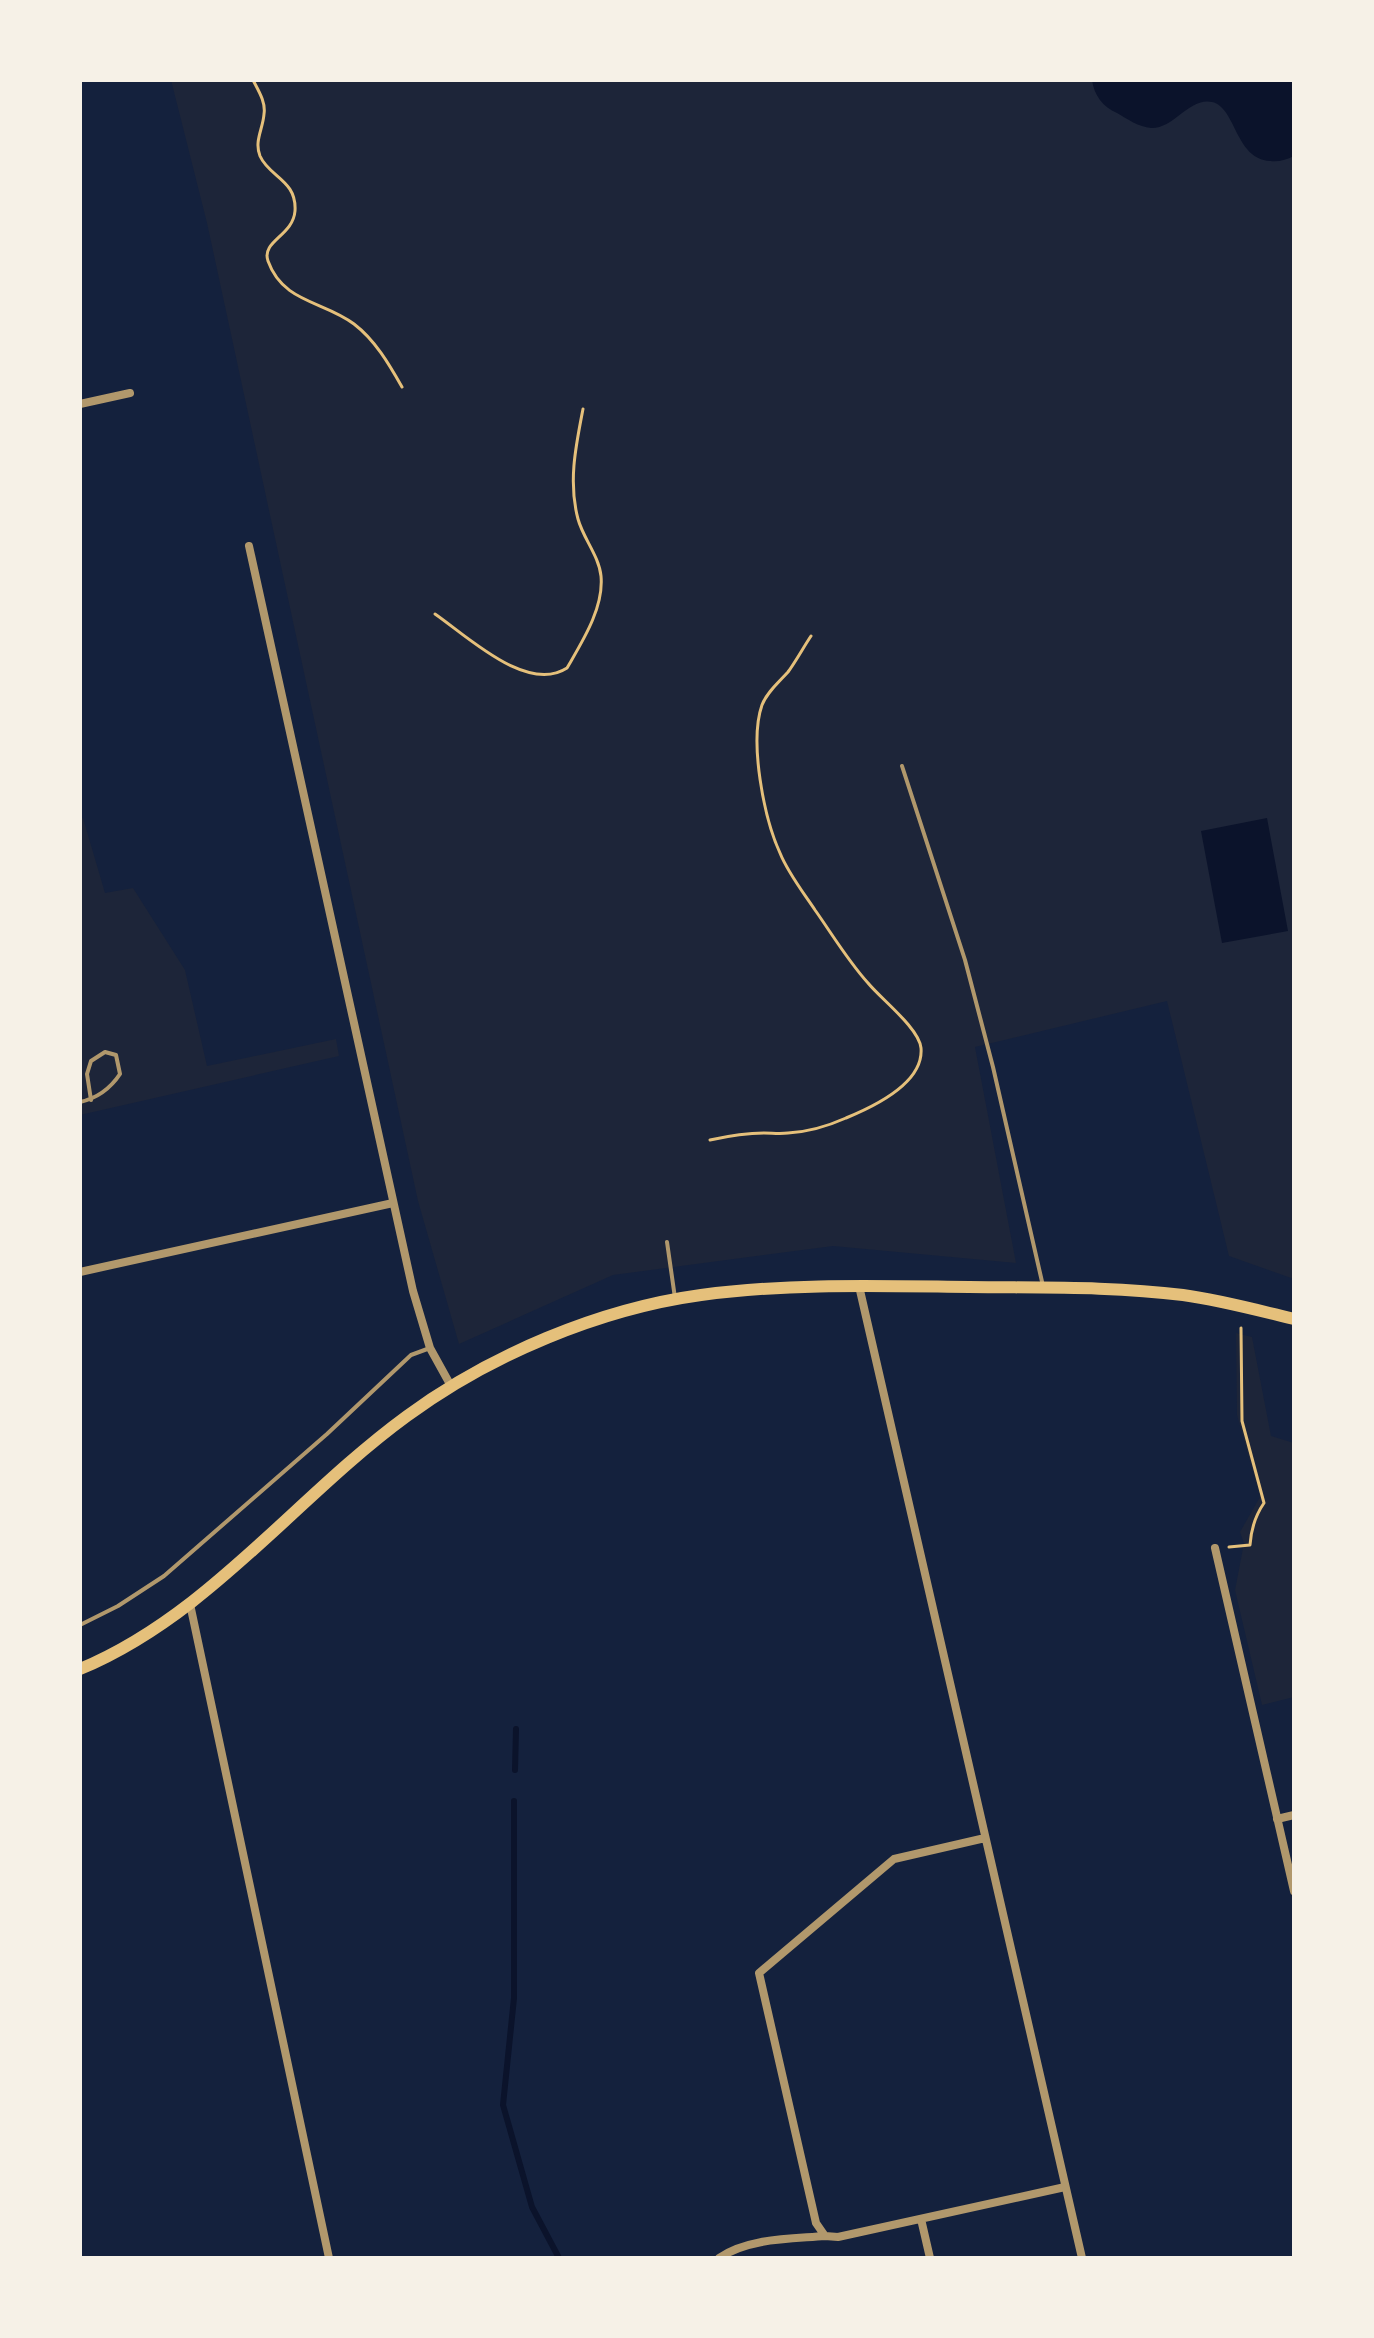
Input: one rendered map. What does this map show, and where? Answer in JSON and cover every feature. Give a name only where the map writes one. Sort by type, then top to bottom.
[{"type":"main road","points":[[80,1669],[123,1649],[190,1604],[404,1418],[451,1386],[518,1352],[616,1314],[675,1300],[735,1291],[859,1286],[1101,1289],[1183,1295],[1294,1319]]},
{"type":"street","points":[[80,404],[130,393]]},
{"type":"street","points":[[249,546],[413,1291],[430,1348],[451,1386]]},
{"type":"street","points":[[80,1272],[393,1203]]},
{"type":"street","points":[[859,1286],[1082,2258]]},
{"type":"street","points":[[1215,1548],[1294,1891]]},
{"type":"street","points":[[190,1604],[329,2258]]},
{"type":"street","points":[[1277,1819],[1294,1815]]},
{"type":"street","points":[[825,2236],[816,2223],[759,1973],[894,1859],[985,1838]]},
{"type":"street","points":[[719,2258],[732,2250],[774,2241],[838,2237],[1065,2187]]},
{"type":"street","points":[[921,2219],[930,2258]]},
{"type":"lane","points":[[902,766],[965,960],[1044,1289]]},
{"type":"lane","points":[[80,1102],[91,1100],[111,1087],[120,1074],[116,1055],[105,1052],[91,1061],[87,1074],[91,1100]]},
{"type":"lane","points":[[667,1242],[675,1300]]},
{"type":"lane","points":[[80,1625],[118,1606],[164,1576],[316,1444],[411,1355],[430,1348]]},
{"type":"path","points":[[253,80],[265,113],[258,136],[261,158],[290,188],[295,210],[290,227],[271,243],[266,254],[268,262],[293,294],[356,325],[375,344],[402,387]]},
{"type":"path","points":[[435,614],[515,670],[550,674],[567,668],[596,610],[600,594],[601,576],[578,519],[573,490],[574,452],[583,409]]},
{"type":"path","points":[[710,1140],[734,1135],[814,1130],[846,1119],[904,1087],[920,1056],[921,1046],[917,1036],[860,975],[797,883],[772,833],[757,757],[758,724],[763,703],[811,636]]},
{"type":"path","points":[[1215,1548],[1250,1545],[1255,1520],[1264,1503],[1242,1421],[1241,1328]]},
{"type":"shaded area","points":[[171,80],[1294,80],[1294,1279],[1229,1256],[1167,1001],[975,1047],[1016,1263],[833,1246],[613,1275],[459,1344],[418,1201],[207,223]]},
{"type":"shaded area","points":[[1092,80],[1294,80],[1294,156],[1276,161],[1258,158],[1243,143],[1226,113],[1212,102],[1196,104],[1159,127],[1142,126],[1103,104]]},
{"type":"shaded area","points":[[83,818],[105,893],[133,888],[185,970],[207,1066],[336,1039],[339,1056],[80,1115],[80,819]]},
{"type":"shaded area","points":[[1267,818],[1288,931],[1222,943],[1201,831]]},
{"type":"shaded area","points":[[1236,1333],[1252,1337],[1271,1436],[1294,1443],[1294,1697],[1262,1705],[1235,1590],[1244,1543],[1240,1532],[1260,1497],[1237,1415]]},
{"type":"waterway","points":[[515,1770],[516,1729]]},
{"type":"waterway","points":[[514,1801],[514,1998],[503,2105],[532,2207],[559,2258]]}]
